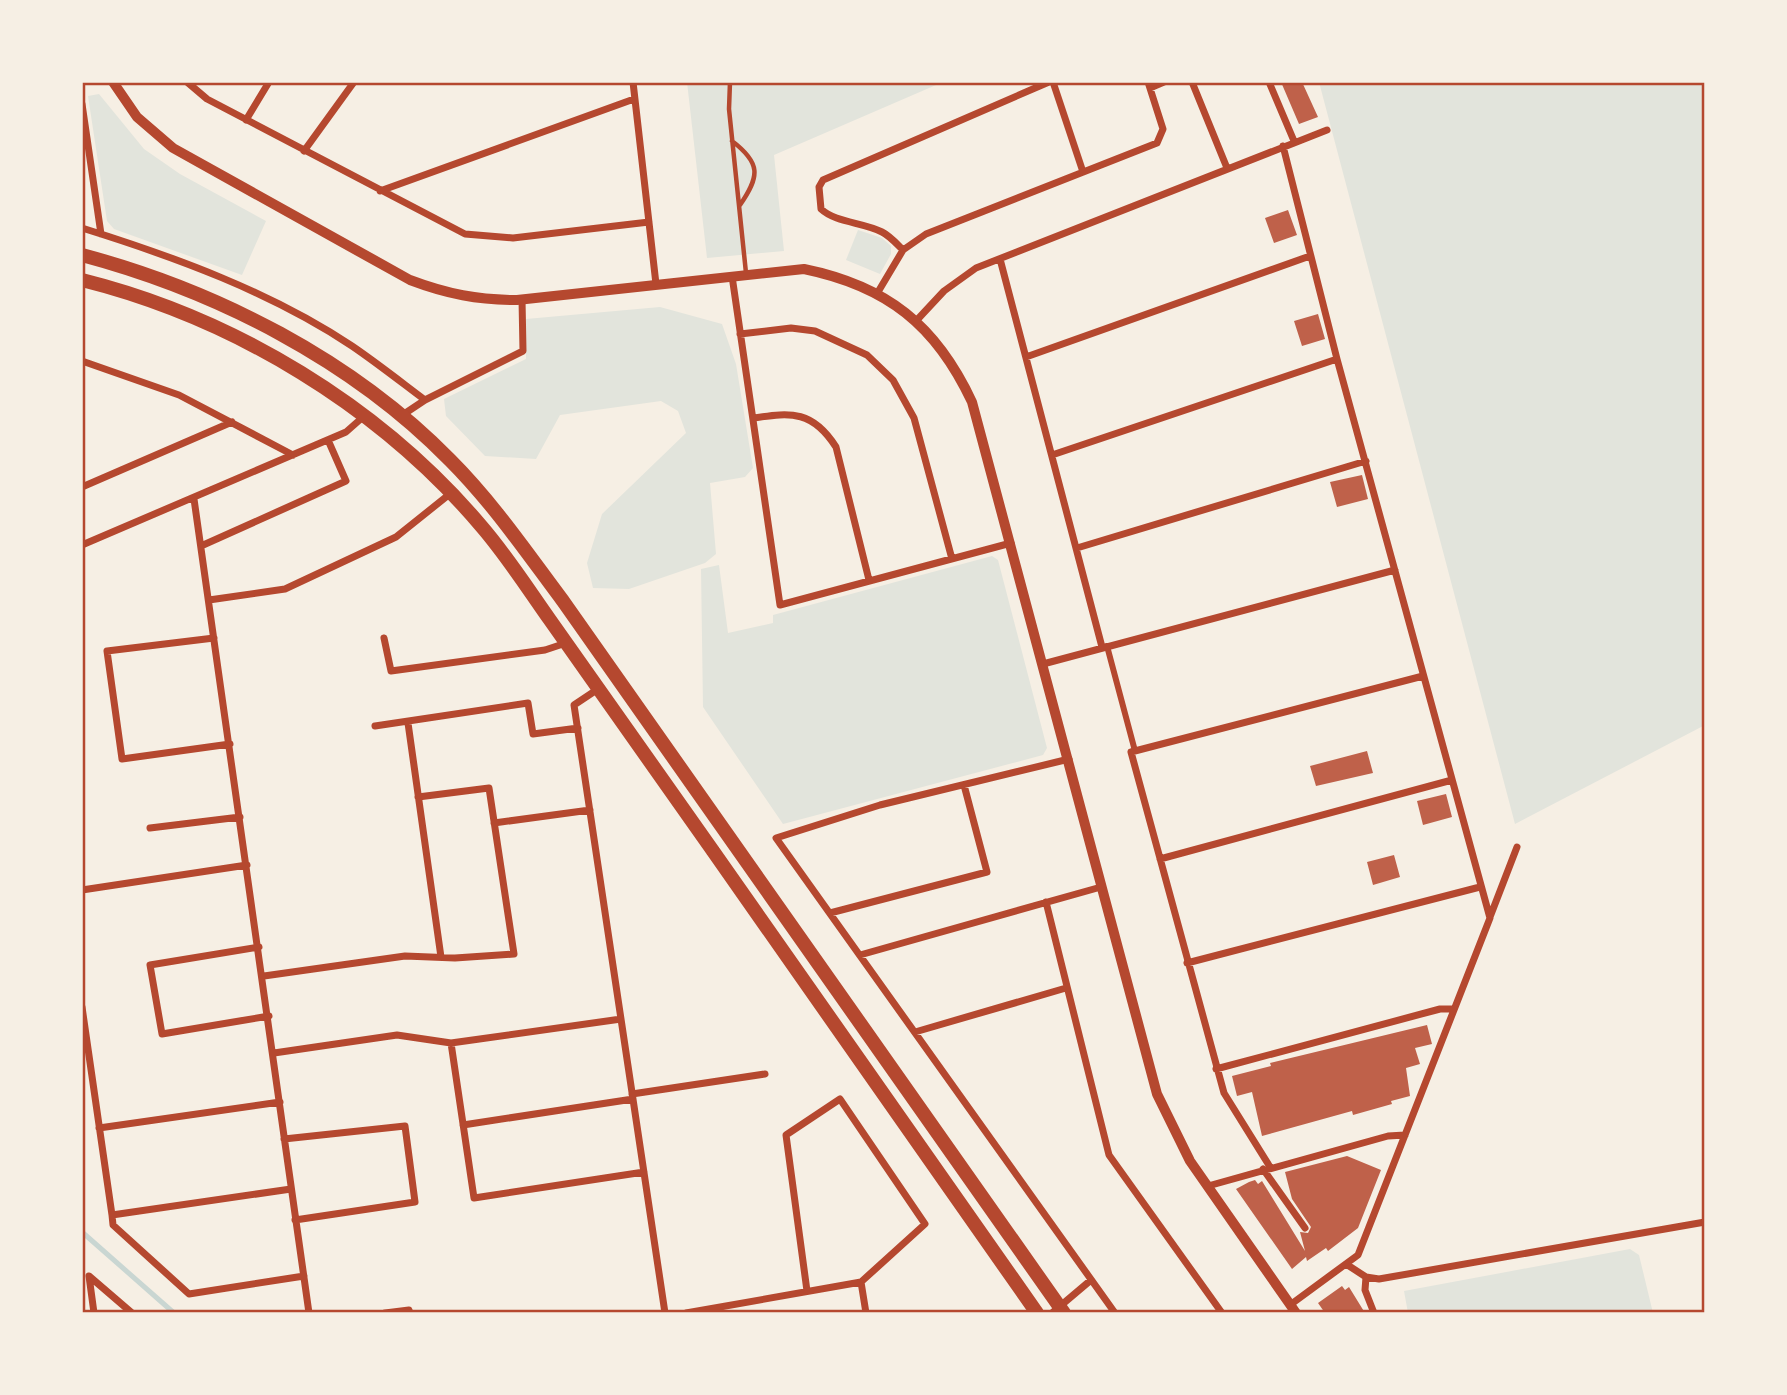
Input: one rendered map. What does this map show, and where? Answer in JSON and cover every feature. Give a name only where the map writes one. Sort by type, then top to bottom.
[{"type":"highway","points":[[82,255],[139,272],[218,302],[325,362],[401,417],[450,460],[494,508],[1064,1313]]},
{"type":"highway","points":[[82,280],[122,290],[208,322],[314,382],[390,436],[484,528],[1037,1313]]},
{"type":"street","points":[[113,82],[137,117],[173,148],[410,281],[444,293],[477,300],[522,299],[746,273],[804,269],[836,275],[878,292],[916,321],[943,348],[972,402],[1012,543],[1157,1094],[1179,1141],[1293,1309],[1358,1255],[1517,847]]},
{"type":"street","points":[[187,82],[207,99],[444,226],[487,238],[513,238],[649,222]]},
{"type":"street","points":[[246,120],[268,82]]},
{"type":"street","points":[[304,151],[354,82]]},
{"type":"street","points":[[632,82],[656,284]]},
{"type":"street","points":[[903,250],[884,232],[843,218],[830,217],[821,209],[819,187],[824,180],[1051,82],[1083,172]]},
{"type":"street","points":[[878,292],[903,250],[926,234],[1157,143],[1163,129],[1149,85],[1164,82]]},
{"type":"street","points":[[1192,82],[1227,168]]},
{"type":"street","points":[[1269,82],[1294,141]]},
{"type":"street","points":[[380,191],[634,99]]},
{"type":"street","points":[[82,104],[101,234]]},
{"type":"street","points":[[916,321],[954,282],[1000,259],[1326,130]]},
{"type":"street","points":[[1283,146],[1337,359],[1490,918]]},
{"type":"street","points":[[82,228],[194,266],[299,315],[351,346],[425,400]]},
{"type":"street","points":[[1026,357],[1310,256]]},
{"type":"street","points":[[1000,259],[1077,548],[1135,751]]},
{"type":"street","points":[[732,275],[780,605],[1012,543]]},
{"type":"street","points":[[401,417],[425,400],[523,351],[522,299]]},
{"type":"street","points":[[740,334],[792,328],[815,331],[867,355],[893,380],[906,398],[914,418],[952,559]]},
{"type":"street","points":[[1052,455],[1337,359]]},
{"type":"street","points":[[82,362],[159,387],[293,455]]},
{"type":"street","points":[[754,418],[792,413],[807,418],[828,434],[836,447],[869,580]]},
{"type":"street","points":[[82,545],[346,432],[363,417]]},
{"type":"street","points":[[82,487],[232,422]]},
{"type":"street","points":[[201,546],[346,481],[328,440]]},
{"type":"street","points":[[1077,548],[1366,461]]},
{"type":"street","points":[[209,600],[285,589],[396,537],[451,493]]},
{"type":"street","points":[[194,499],[264,976],[309,1313]]},
{"type":"street","points":[[1043,664],[1395,570]]},
{"type":"street","points":[[215,638],[107,652],[122,759],[230,744]]},
{"type":"street","points":[[384,638],[391,671],[545,650],[566,643]]},
{"type":"street","points":[[1305,1228],[1224,1093],[1186,964],[1131,752],[1423,676]]},
{"type":"street","points":[[599,688],[574,705],[665,1313]]},
{"type":"street","points":[[375,726],[528,703],[533,734],[578,728]]},
{"type":"street","points":[[408,723],[441,957]]},
{"type":"street","points":[[1069,759],[880,805],[776,838],[1115,1313]]},
{"type":"street","points":[[1160,859],[1452,780]]},
{"type":"street","points":[[830,913],[987,872],[964,785]]},
{"type":"street","points":[[264,976],[405,956],[514,954],[489,788],[418,797]]},
{"type":"street","points":[[494,823],[590,810]]},
{"type":"street","points":[[150,828],[240,817]]},
{"type":"street","points":[[82,890],[247,865]]},
{"type":"street","points":[[860,955],[1101,887]]},
{"type":"street","points":[[1186,964],[1480,887]]},
{"type":"street","points":[[1046,902],[1109,1155],[1222,1313]]},
{"type":"street","points":[[259,947],[150,965],[162,1034],[269,1016]]},
{"type":"street","points":[[915,1032],[1066,988]]},
{"type":"street","points":[[82,1007],[113,1225],[189,1293],[303,1276]]},
{"type":"street","points":[[1216,1069],[1440,1009],[1454,1009]]},
{"type":"street","points":[[274,1053],[397,1035],[451,1043],[621,1019]]},
{"type":"street","points":[[451,1043],[474,1198],[644,1172]]},
{"type":"street","points":[[463,1125],[765,1074]]},
{"type":"street","points":[[686,1313],[861,1282],[925,1224],[840,1099],[786,1135],[807,1291]]},
{"type":"street","points":[[99,1128],[280,1102]]},
{"type":"street","points":[[284,1139],[405,1126],[415,1202],[295,1220]]},
{"type":"street","points":[[1208,1185],[1388,1136],[1405,1135]]},
{"type":"street","points":[[112,1215],[291,1189]]},
{"type":"street","points":[[1346,1264],[1366,1277],[1379,1279],[1705,1222]]},
{"type":"street","points":[[94,1313],[89,1276],[132,1313]]},
{"type":"street","points":[[1366,1277],[1365,1290],[1374,1313]]},
{"type":"street","points":[[1052,1313],[1079,1293],[1091,1280]]},
{"type":"street","points":[[861,1282],[866,1313]]},
{"type":"street","points":[[385,1313],[410,1310],[410,1313]]},
{"type":"lane","points":[[730,82],[732,141],[746,273]]},
{"type":"lane","points":[[732,141],[748,153],[754,163],[753,181],[739,206]]},
{"type":"shaded area","points":[[687,82],[943,82],[774,155],[784,251],[707,258]]},
{"type":"shaded area","points":[[1319,82],[1705,82],[1705,725],[1515,824]]},
{"type":"shaded area","points":[[99,94],[144,149],[180,174],[266,221],[242,275],[114,229],[107,221],[88,96]]},
{"type":"shaded area","points":[[858,230],[882,238],[891,246],[891,254],[880,274],[846,260]]},
{"type":"shaded area","points":[[660,307],[722,324],[736,364],[753,468],[745,477],[710,483],[716,554],[705,563],[629,589],[593,588],[587,563],[602,514],[686,433],[678,411],[661,401],[560,415],[536,459],[485,456],[446,416],[444,399],[526,359],[526,319]]},
{"type":"shaded area","points":[[992,556],[998,560],[1047,748],[1043,755],[783,824],[703,707],[701,569],[719,565],[728,633],[773,623],[773,615]]},
{"type":"shaded area","points":[[1630,1249],[1639,1255],[1653,1313],[1408,1313],[1404,1291]]},
{"type":"building","points":[[1281,82],[1302,82],[1318,117],[1299,124]]},
{"type":"building","points":[[1288,210],[1297,235],[1274,243],[1265,218]]},
{"type":"building","points":[[1318,314],[1325,339],[1302,346],[1294,321]]},
{"type":"building","points":[[1362,475],[1368,499],[1337,507],[1330,482]]},
{"type":"building","points":[[1367,751],[1373,773],[1316,786],[1310,766]]},
{"type":"building","points":[[1446,794],[1452,817],[1423,825],[1417,801]]},
{"type":"building","points":[[1394,855],[1400,877],[1373,885],[1367,862]]},
{"type":"building","points":[[1427,1025],[1432,1044],[1415,1048],[1420,1064],[1406,1068],[1410,1096],[1391,1101],[1392,1104],[1353,1115],[1352,1111],[1262,1136],[1252,1092],[1237,1096],[1232,1076],[1271,1066],[1270,1063]]},
{"type":"building","points":[[1347,1156],[1381,1170],[1358,1228],[1328,1251],[1326,1248],[1307,1261],[1306,1257],[1292,1269],[1236,1189],[1255,1180],[1258,1184],[1262,1181],[1305,1251],[1300,1232],[1308,1233],[1311,1227],[1292,1199],[1285,1172]]},
{"type":"building","points":[[1342,1286],[1345,1290],[1349,1287],[1365,1313],[1325,1313],[1318,1303]]},
{"type":"waterway","points":[[82,1232],[174,1313]]}]
